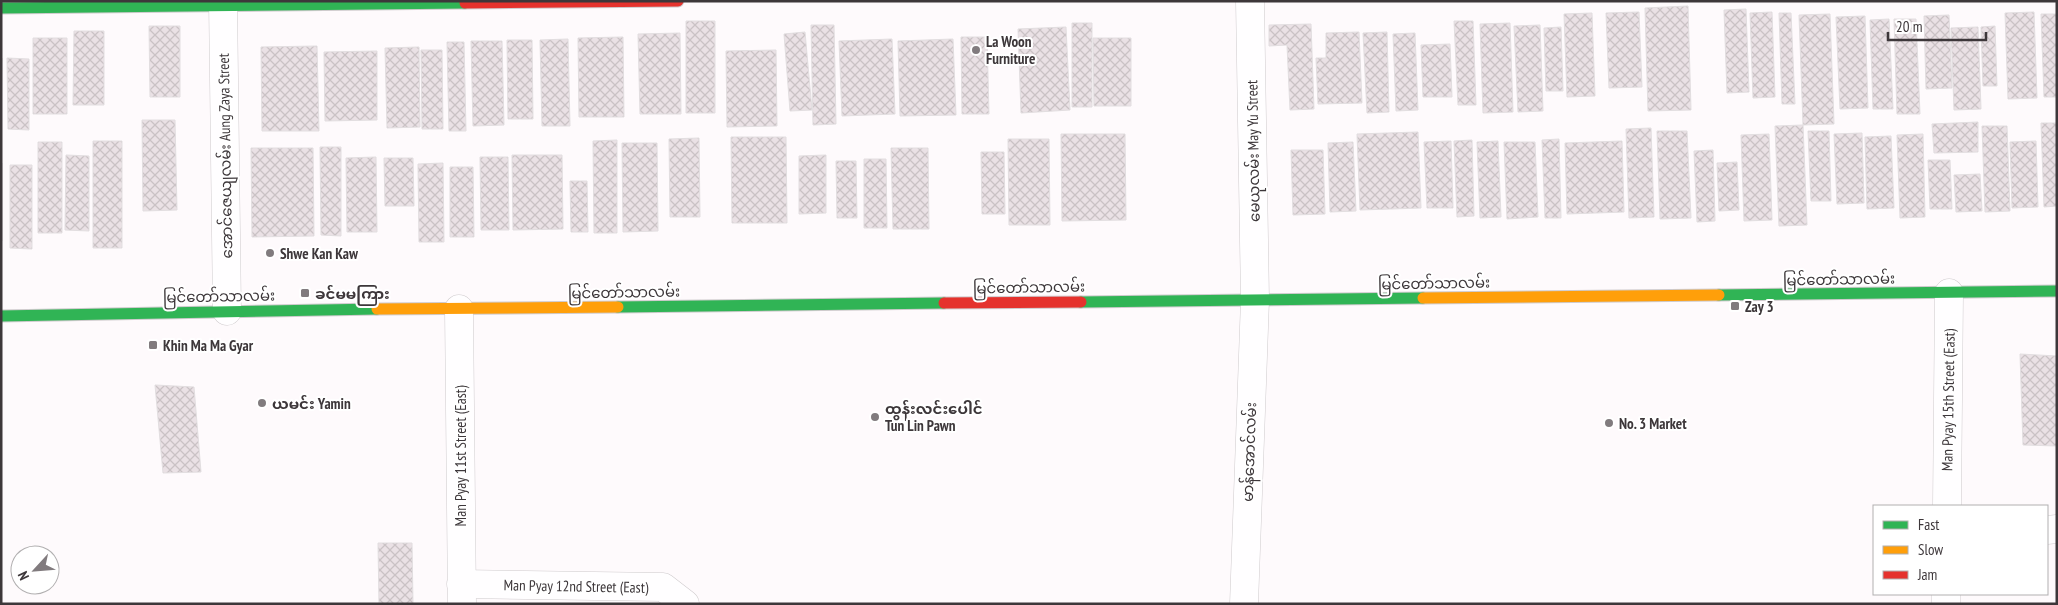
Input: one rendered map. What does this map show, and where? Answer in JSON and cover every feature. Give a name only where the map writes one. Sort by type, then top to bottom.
[{"type":"main road","points":[[1,8],[223,4],[678,1]]},
{"type":"main road","name":"မြင်တော်သာလမ်း","points":[[1,316],[227,311],[1949,293],[2057,290]]},
{"type":"street","name":"မေယုလမ်း May Yu Street","points":[[1250,1],[1255,300]]},
{"type":"street","name":"အောင်ဇေယျလမ်း Aung Zaya Street","points":[[223,4],[227,311]]},
{"type":"street","name":"Man Pyay 15th Street (East)","points":[[1947,505],[1949,293]]},
{"type":"street","name":"မာန်အောင်လမ်း","points":[[1244,604],[1255,300]]},
{"type":"street","name":"Man Pyay 11st Street (East)","points":[[459,309],[462,594]]},
{"type":"street","name":"Man Pyay 12nd Street (East)","points":[[462,594],[663,588],[685,604]]},
{"type":"building","points":[[1688,6],[1691,110],[1648,111],[1645,8]]},
{"type":"building","points":[[1746,9],[1749,92],[1727,93],[1724,10]]},
{"type":"building","points":[[1639,12],[1642,87],[1609,88],[1606,13]]},
{"type":"building","points":[[1772,12],[1775,97],[1753,98],[1750,13]]},
{"type":"building","points":[[2034,12],[2037,98],[2008,99],[2005,13]]},
{"type":"building","points":[[1592,13],[1595,96],[1567,97],[1564,14]]},
{"type":"building","points":[[1779,13],[1791,13],[1795,104],[1782,104]]},
{"type":"building","points":[[1830,14],[1834,124],[1803,125],[1799,15]]},
{"type":"building","points":[[2041,14],[2057,14],[2057,97],[2044,97]]},
{"type":"building","points":[[1949,15],[1952,88],[1926,89],[1924,16]]},
{"type":"building","points":[[1865,16],[1868,108],[1840,109],[1836,17]]},
{"type":"building","points":[[1889,19],[1893,109],[1873,109],[1870,20]]},
{"type":"building","points":[[1894,19],[1916,19],[1920,114],[1897,114]]},
{"type":"building","points":[[686,21],[715,21],[715,113],[686,113]]},
{"type":"building","points":[[1454,21],[1473,21],[1476,105],[1458,105]]},
{"type":"building","points":[[1072,23],[1092,23],[1092,107],[1072,107]]},
{"type":"building","points":[[1510,23],[1513,112],[1483,113],[1480,24]]},
{"type":"building","points":[[1311,24],[1314,109],[1290,110],[1287,45],[1269,46],[1269,25]]},
{"type":"building","points":[[811,25],[834,25],[836,124],[813,125]]},
{"type":"building","points":[[1540,25],[1543,111],[1518,112],[1514,26]]},
{"type":"building","points":[[149,26],[180,26],[180,97],[150,97]]},
{"type":"building","points":[[1995,26],[1997,86],[1983,86],[1981,27]]},
{"type":"building","points":[[1066,27],[1070,110],[1021,113],[1018,29]]},
{"type":"building","points":[[1561,27],[1563,91],[1546,91],[1544,28]]},
{"type":"building","points":[[1978,27],[1981,109],[1954,110],[1951,28]]},
{"type":"building","points":[[74,31],[104,31],[104,105],[73,105]]},
{"type":"building","points":[[805,32],[812,110],[790,111],[784,34]]},
{"type":"building","points":[[1359,32],[1362,103],[1318,104],[1316,58],[1326,58],[1326,33]]},
{"type":"building","points":[[1387,32],[1389,112],[1367,113],[1363,33]]},
{"type":"building","points":[[680,33],[681,114],[640,114],[638,34]]},
{"type":"building","points":[[1415,33],[1418,110],[1396,111],[1393,34]]},
{"type":"building","points":[[623,37],[624,117],[579,117],[578,38]]},
{"type":"building","points":[[961,37],[987,37],[989,114],[962,114]]},
{"type":"building","points":[[33,38],[67,38],[67,114],[33,114]]},
{"type":"building","points":[[1093,38],[1131,38],[1131,106],[1094,106]]},
{"type":"building","points":[[568,39],[570,126],[542,126],[540,40]]},
{"type":"building","points":[[892,39],[895,114],[842,116],[839,41]]},
{"type":"building","points":[[953,39],[956,115],[900,116],[898,41]]},
{"type":"building","points":[[507,40],[532,40],[533,119],[508,119]]},
{"type":"building","points":[[471,41],[502,41],[504,125],[473,126]]},
{"type":"building","points":[[447,42],[464,42],[466,131],[449,131]]},
{"type":"building","points":[[1450,44],[1452,97],[1423,97],[1421,45]]},
{"type":"building","points":[[317,46],[319,131],[262,131],[261,47]]},
{"type":"building","points":[[419,47],[420,127],[387,128],[385,48]]},
{"type":"building","points":[[421,50],[442,50],[443,129],[422,129]]},
{"type":"building","points":[[776,50],[777,126],[727,127],[726,51]]},
{"type":"building","points":[[377,51],[377,120],[325,121],[324,52]]},
{"type":"building","points":[[1,58],[2,58],[1,134]]},
{"type":"building","points":[[7,58],[29,59],[29,130],[8,129]]},
{"type":"building","points":[[142,120],[175,120],[177,210],[143,211]]},
{"type":"building","points":[[1978,122],[1978,152],[1934,153],[1932,124]]},
{"type":"building","points":[[2041,123],[2057,123],[2057,206],[2044,207]]},
{"type":"building","points":[[1803,125],[1807,225],[1779,226],[1775,126]]},
{"type":"building","points":[[1982,126],[2007,126],[2010,211],[1985,212]]},
{"type":"building","points":[[1651,128],[1654,217],[1629,218],[1626,129]]},
{"type":"building","points":[[1657,131],[1687,131],[1691,218],[1660,219]]},
{"type":"building","points":[[1808,131],[1829,131],[1831,201],[1811,201]]},
{"type":"building","points":[[1418,132],[1421,208],[1360,210],[1357,134]]},
{"type":"building","points":[[1862,133],[1864,203],[1837,204],[1834,134]]},
{"type":"building","points":[[1061,134],[1125,134],[1126,220],[1062,221]]},
{"type":"building","points":[[1769,134],[1772,220],[1744,221],[1741,135]]},
{"type":"building","points":[[1923,134],[1925,217],[1900,218],[1897,135]]},
{"type":"building","points":[[1891,136],[1894,208],[1867,209],[1865,137]]},
{"type":"building","points":[[731,137],[786,137],[787,223],[732,223]]},
{"type":"building","points":[[699,138],[700,217],[670,217],[669,139]]},
{"type":"building","points":[[1008,139],[1049,139],[1050,225],[1009,225]]},
{"type":"building","points":[[1559,139],[1561,218],[1545,218],[1542,140]]},
{"type":"building","points":[[617,140],[617,233],[594,233],[593,141]]},
{"type":"building","points":[[1472,140],[1474,216],[1457,217],[1454,141]]},
{"type":"building","points":[[93,141],[122,141],[122,248],[93,248]]},
{"type":"building","points":[[1451,141],[1453,208],[1427,208],[1424,142]]},
{"type":"building","points":[[1498,141],[1501,217],[1480,218],[1477,142]]},
{"type":"building","points":[[1622,141],[1624,212],[1567,214],[1565,143]]},
{"type":"building","points":[[2036,141],[2038,207],[2012,208],[2010,142]]},
{"type":"building","points":[[38,142],[62,142],[62,233],[38,233]]},
{"type":"building","points":[[1353,142],[1356,211],[1330,212],[1328,143]]},
{"type":"building","points":[[1504,142],[1535,142],[1538,217],[1507,219]]},
{"type":"building","points":[[622,143],[657,143],[658,231],[623,232]]},
{"type":"building","points":[[320,147],[341,147],[341,236],[321,235]]},
{"type":"building","points":[[251,148],[313,148],[314,236],[252,237]]},
{"type":"building","points":[[891,148],[928,148],[929,229],[893,229]]},
{"type":"building","points":[[1291,150],[1323,150],[1325,214],[1293,215]]},
{"type":"building","points":[[1713,150],[1715,221],[1697,222],[1694,151]]},
{"type":"building","points":[[981,152],[1004,152],[1005,214],[982,214]]},
{"type":"building","points":[[66,155],[89,156],[89,231],[65,230]]},
{"type":"building","points":[[512,155],[562,155],[563,229],[513,230]]},
{"type":"building","points":[[826,155],[826,213],[799,214],[799,156]]},
{"type":"building","points":[[376,157],[377,232],[347,232],[346,158]]},
{"type":"building","points":[[480,157],[508,157],[509,230],[481,230]]},
{"type":"building","points":[[384,158],[413,158],[414,206],[385,206]]},
{"type":"building","points":[[864,159],[886,159],[887,228],[864,228]]},
{"type":"building","points":[[1928,160],[1950,160],[1952,209],[1930,209]]},
{"type":"building","points":[[836,161],[856,161],[857,218],[837,218]]},
{"type":"building","points":[[1737,162],[1739,210],[1719,211],[1717,163]]},
{"type":"building","points":[[2,163],[2,241],[1,241]]},
{"type":"building","points":[[443,163],[444,242],[419,242],[418,164]]},
{"type":"building","points":[[10,165],[32,165],[32,249],[10,248]]},
{"type":"building","points":[[450,167],[473,167],[474,237],[450,237]]},
{"type":"building","points":[[1980,174],[1982,211],[1956,212],[1954,175]]},
{"type":"building","points":[[570,181],[587,181],[588,232],[571,232]]},
{"type":"building","points":[[2020,354],[2057,356],[2057,446],[2023,445]]},
{"type":"building","points":[[155,385],[194,387],[201,472],[163,473]]},
{"type":"building","points":[[378,543],[412,543],[413,604],[379,604]]},
{"type":"traffic: fast","points":[[1,8],[465,3]]},
{"type":"traffic: fast","points":[[1719,295],[2057,291]]},
{"type":"traffic: fast","points":[[1081,302],[1423,298]]},
{"type":"traffic: fast","points":[[618,307],[944,303]]},
{"type":"traffic: fast","points":[[1,316],[377,309]]},
{"type":"traffic: slow","points":[[1423,298],[1719,295]]},
{"type":"traffic: slow","points":[[377,309],[618,307]]},
{"type":"traffic: jam","points":[[465,3],[678,1]]},
{"type":"traffic: jam","points":[[944,303],[1081,302]]},
{"type":"place","name":"La Woon Furniture","points":[[976,50]]},
{"type":"place","name":"Shwe Kan Kaw","points":[[270,253]]},
{"type":"place","name":"ခင်မမကြား","points":[[305,293]]},
{"type":"place","name":"Zay 3","points":[[1735,306]]},
{"type":"place","name":"Khin Ma Ma Gyar","points":[[153,345]]},
{"type":"place","name":"ယမင်း Yamin","points":[[262,403]]},
{"type":"place","name":"ထွန်းလင်းပေါင် Tun Lin Pawn","points":[[875,417]]},
{"type":"place","name":"No. 3 Market","points":[[1609,423]]}]
